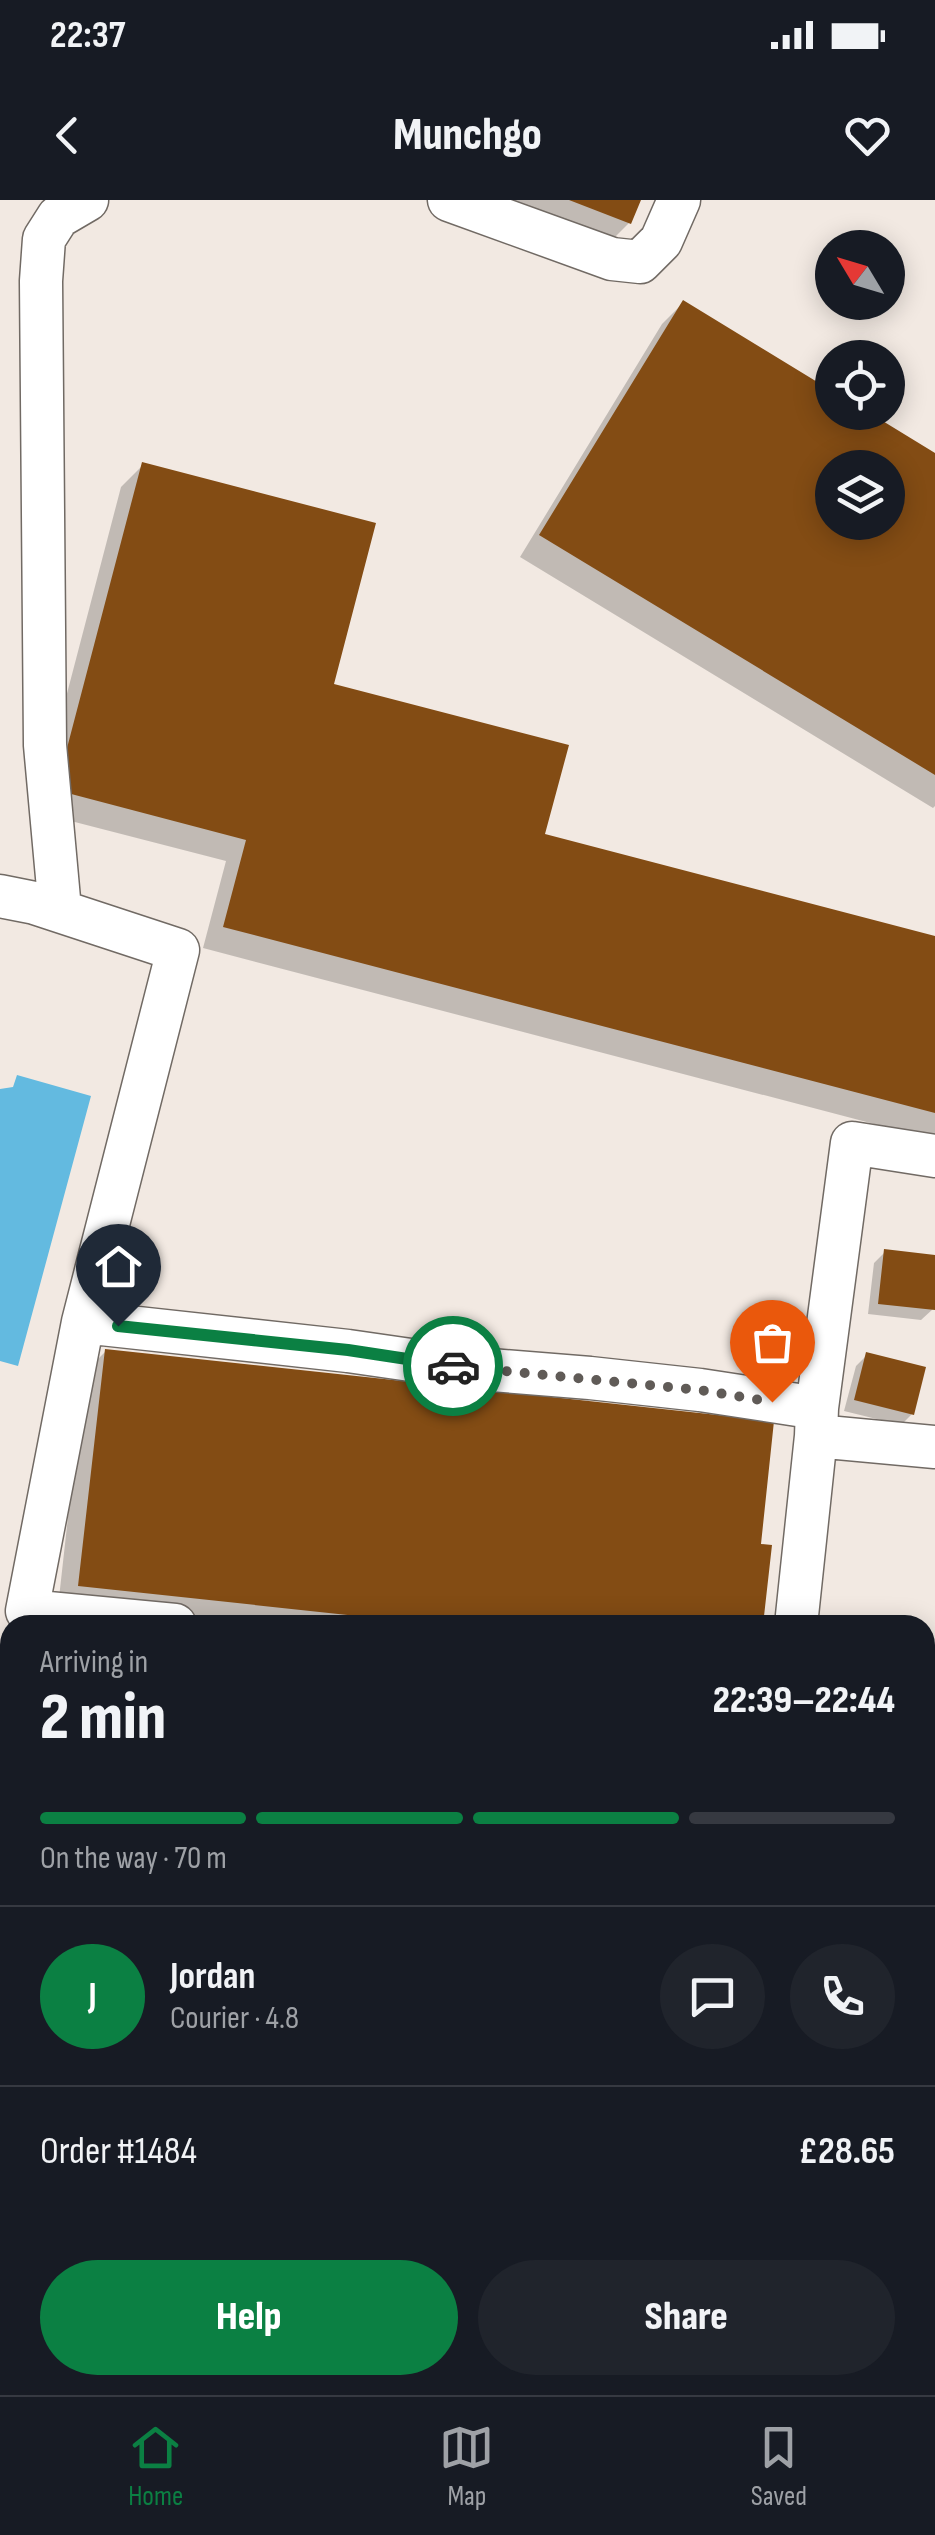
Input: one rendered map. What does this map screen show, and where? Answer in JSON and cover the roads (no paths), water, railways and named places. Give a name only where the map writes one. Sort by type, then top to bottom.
[{"type":"lane","points":[[60,910],[46,745],[41,281],[44,239],[58,217],[86,200]]},
{"type":"lane","points":[[450,200],[612,258],[640,262],[661,241],[679,200]]},
{"type":"lane","points":[[0,896],[60,910],[178,950],[83,1322],[27,1611],[69,1615]]},
{"type":"lane","points":[[797,1615],[852,1143],[935,1156]]},
{"type":"lane","points":[[83,1322],[348,1350],[466,1368],[700,1390],[817,1422],[935,1447]]},
{"type":"water","points":[[17,1075],[91,1096],[18,1366],[0,1361],[0,1089],[13,1087]]}]
